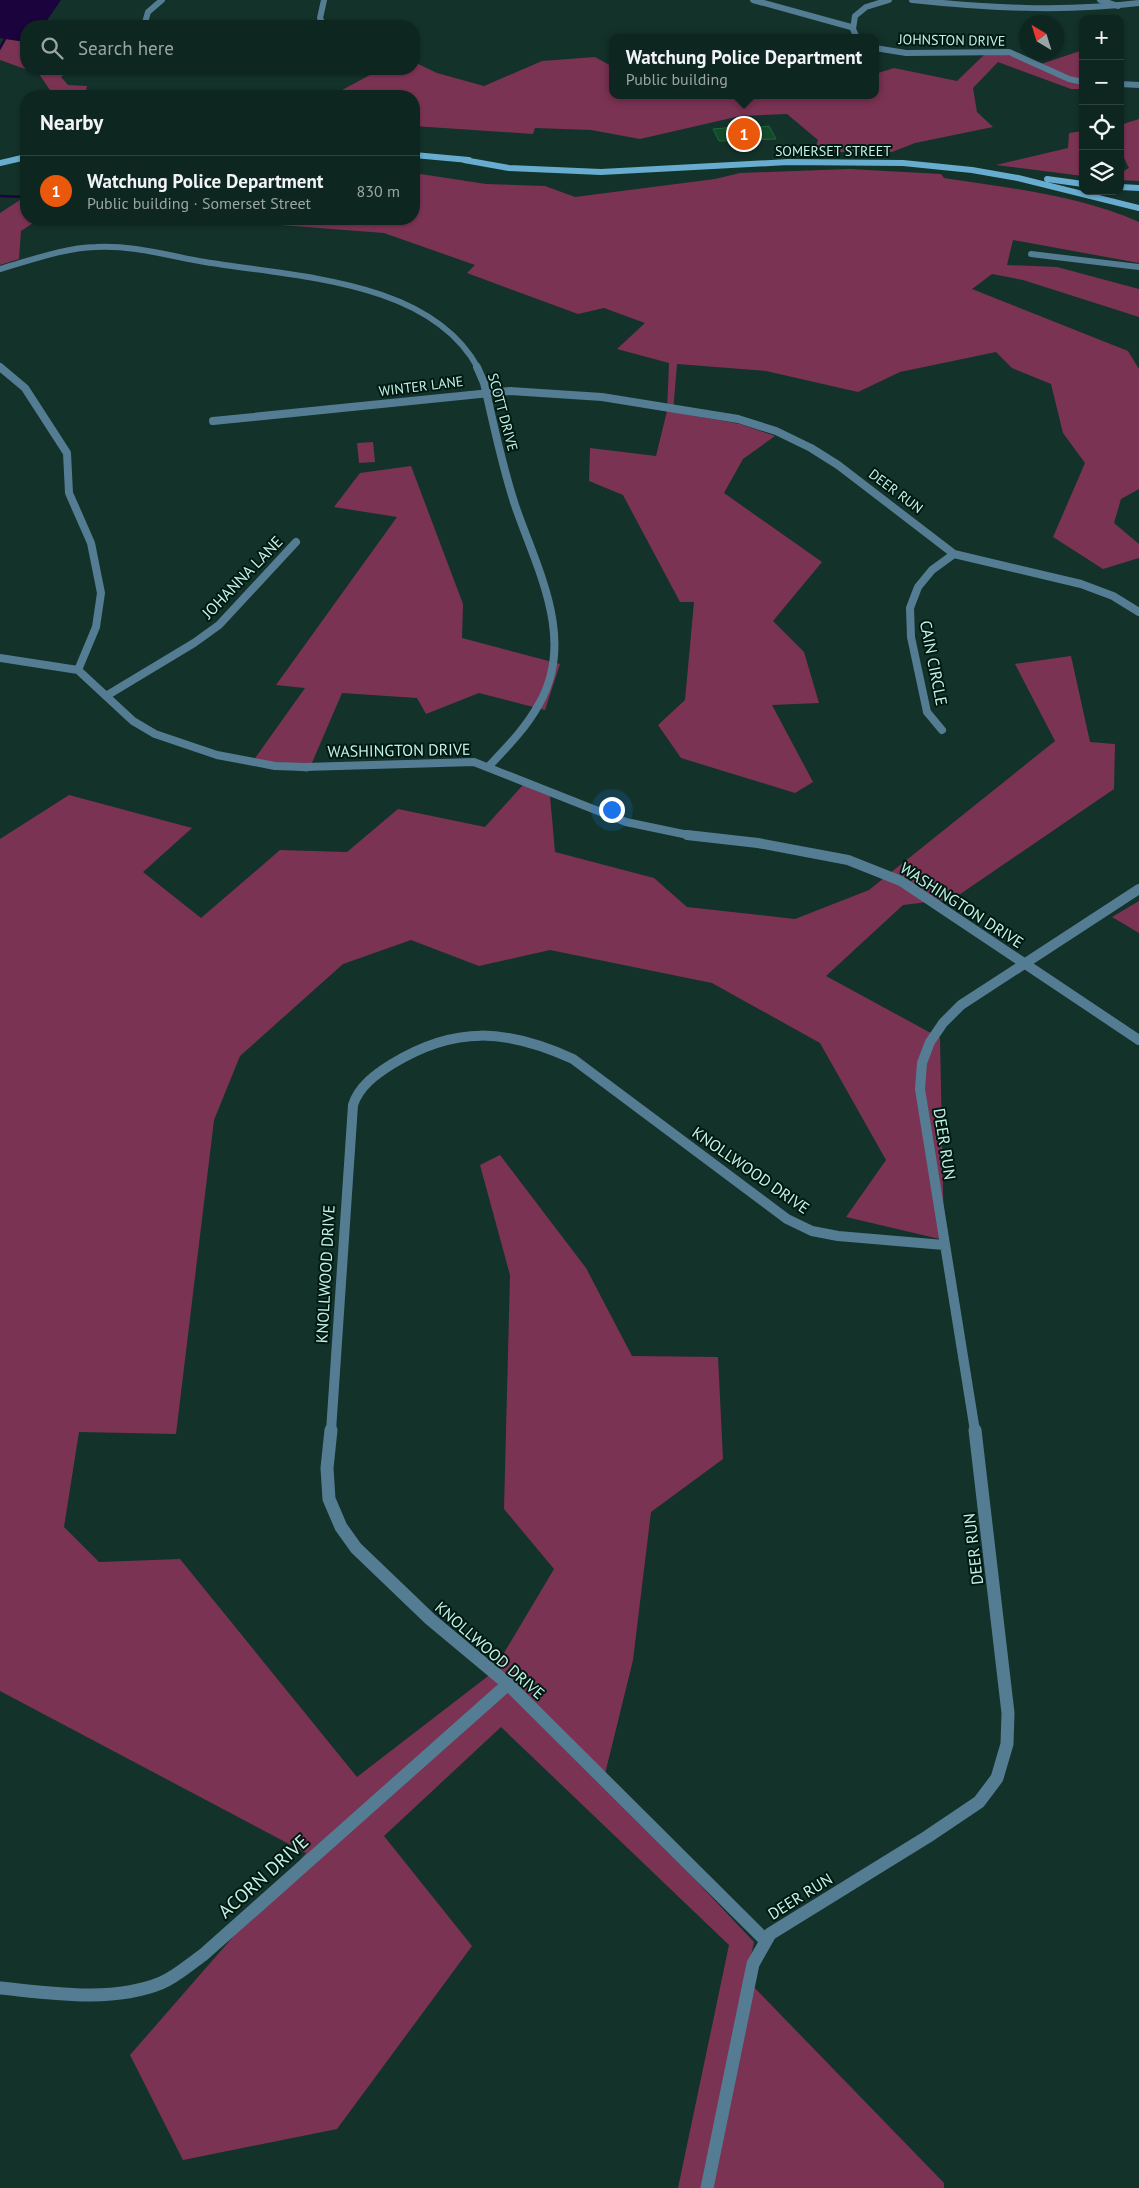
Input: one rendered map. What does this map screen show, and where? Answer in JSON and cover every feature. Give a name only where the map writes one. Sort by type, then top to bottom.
[{"type":"main road","name":"SOMERSET STREET","points":[[420,156],[464,160],[604,166],[807,157],[866,157],[946,163],[1079,183]]},
{"type":"main road","points":[[0,158],[20,157]]},
{"type":"main road","points":[[0,163],[20,158]]},
{"type":"main road","name":"SOMERSET STREET","points":[[464,160],[504,167],[582,170],[814,161],[897,163],[954,168],[1018,178],[1139,208]]},
{"type":"main road","points":[[1124,188],[1139,189]]},
{"type":"main road","points":[[1107,195],[1110,199],[1139,208]]},
{"type":"street","points":[[146,20],[148,12],[162,0]]},
{"type":"street","points":[[321,20],[324,0]]},
{"type":"street","points":[[753,0],[851,27]]},
{"type":"street","points":[[855,34],[851,27],[852,20],[866,7],[890,0]]},
{"type":"street","name":"JOHNSTON DRIVE","points":[[912,0],[998,9],[1087,9],[1139,3]]},
{"type":"street","points":[[1100,0],[1118,6]]},
{"type":"street","name":"JOHNSTON DRIVE","points":[[879,48],[915,53],[1009,52],[1069,79],[1079,81]]},
{"type":"street","points":[[1124,84],[1139,85]]},
{"type":"street","name":"SCOTT DRIVE","points":[[0,269],[72,250],[110,247],[310,279],[375,293],[416,309],[451,333],[461,343],[481,373],[509,489],[531,543],[547,595],[554,645],[554,662],[544,699],[527,725],[489,766]]},
{"type":"street","points":[[1031,254],[1139,267]]},
{"type":"street","points":[[0,367],[25,388],[67,454],[69,462],[69,493],[91,543],[101,593],[96,627],[78,670],[4,659],[0,667]]},
{"type":"street","name":"WINTER LANE","points":[[213,422],[486,392],[566,393],[633,402]]},
{"type":"street","name":"DEER RUN","points":[[633,402],[738,420],[795,439],[838,465],[954,554],[1081,584],[1113,596],[1139,612]]},
{"type":"street","name":"JOHANNA LANE","points":[[106,696],[194,644],[219,625],[296,542]]},
{"type":"street","name":"CAIN CIRCLE","points":[[942,730],[927,712],[911,636],[910,608],[918,587],[932,570],[954,554]]},
{"type":"street","name":"WASHINGTON DRIVE","points":[[78,670],[132,721],[156,734],[217,755],[250,763],[305,767],[463,761],[489,766],[626,822],[704,838],[793,849],[867,866],[901,881],[1139,1040]]},
{"type":"street","name":"DEER RUN","points":[[707,2188],[753,1964],[765,1940],[770,1934],[979,1802],[997,1778],[1007,1744],[1007,1710],[977,1444],[944,1245],[920,1090],[919,1072],[930,1040],[939,1025],[961,1005],[1139,889]]},
{"type":"street","name":"KNOLLWOOD DRIVE","points":[[765,1940],[508,1684],[430,1619],[356,1548],[340,1527],[331,1507],[327,1468],[336,1378],[350,1131],[355,1099],[369,1080],[419,1048],[448,1038],[480,1035],[529,1040],[546,1045],[572,1059],[787,1219],[812,1231],[838,1236],[944,1245]]},
{"type":"street","name":"ACORN DRIVE","points":[[0,1988],[78,1995],[141,1989],[162,1982],[203,1955],[508,1684]]},
{"type":"shaded area","points":[[0,0],[61,0],[47,20],[20,20],[20,41],[0,38]]},
{"type":"shaded area","points":[[5,39],[20,41],[20,67],[0,60],[0,51]]},
{"type":"shaded area","points":[[989,50],[1019,58],[1019,60],[1041,64],[1053,60],[1064,60],[1064,56],[1079,51],[1079,89],[1071,89],[998,62],[973,88],[977,112],[993,127],[915,143],[892,152],[814,152],[818,140],[787,114],[740,116],[640,139],[591,130],[535,128],[533,134],[420,126],[420,90],[342,90],[370,75],[420,75],[420,65],[437,73],[484,86],[542,61],[595,57],[609,65],[609,99],[879,99],[879,73],[894,68],[957,81]]},
{"type":"shaded area","points":[[40,75],[63,75],[61,77],[68,85],[87,86],[86,90],[50,90]]},
{"type":"shaded area","points":[[1139,119],[1139,181],[1124,180],[1124,171],[1129,168],[1124,158],[1124,124]]},
{"type":"shaded area","points":[[1079,132],[1079,175],[996,165],[1068,148],[1069,133]]},
{"type":"shaded area","points":[[849,169],[941,174],[944,178],[1018,189],[1068,199],[1092,205],[1139,222],[1139,263],[1013,240],[1007,265],[1057,267],[1139,289],[1139,317],[1023,280],[992,274],[972,289],[1128,351],[1139,369],[1139,489],[1121,499],[1114,523],[1139,544],[1139,558],[1103,569],[1053,537],[1085,463],[1063,433],[1051,384],[1012,368],[996,352],[900,372],[858,392],[766,371],[677,364],[673,412],[740,424],[775,436],[743,459],[724,493],[822,562],[773,621],[804,652],[819,703],[772,705],[813,782],[795,793],[681,758],[658,725],[685,700],[694,602],[680,602],[623,495],[589,481],[590,448],[656,456],[667,411],[669,363],[617,349],[645,323],[604,308],[578,314],[467,273],[475,265],[384,233],[280,225],[420,225],[420,174],[486,184],[545,186],[575,197],[715,179],[740,173]]},
{"type":"shaded area","points":[[20,200],[20,225],[30,225],[21,231],[19,259],[0,265],[0,213]]},
{"type":"shaded area","points":[[373,442],[375,462],[359,463],[357,443]]},
{"type":"shaded area","points":[[411,466],[463,604],[462,638],[560,664],[545,710],[479,693],[426,714],[417,698],[342,693],[308,772],[251,764],[305,688],[276,685],[397,517],[334,507],[360,473]]},
{"type":"shaded area","points":[[1071,656],[1090,742],[1115,744],[1114,789],[953,899],[903,905],[826,976],[940,1038],[944,1240],[846,1217],[886,1160],[820,1043],[712,983],[550,950],[479,966],[411,940],[343,964],[240,1056],[214,1120],[176,1434],[79,1432],[64,1527],[99,1562],[180,1559],[357,1777],[492,1673],[554,1569],[504,1509],[510,1275],[480,1165],[500,1155],[586,1268],[632,1356],[718,1357],[723,1459],[651,1512],[633,1660],[603,1782],[754,1942],[746,1979],[944,2183],[944,2188],[678,2188],[729,1945],[501,1727],[384,1836],[472,1946],[337,2129],[183,2160],[130,2055],[306,1853],[0,1691],[0,839],[69,795],[192,828],[143,872],[201,918],[280,850],[347,852],[398,809],[485,827],[523,785],[550,796],[555,852],[654,878],[687,907],[795,919],[869,890],[1055,741],[1015,664]]},
{"type":"shaded area","points":[[1139,901],[1139,933],[1112,917]]},
{"type":"building","points":[[759,125],[760,127],[769,126],[776,139],[719,141],[713,129]]},
{"type":"waterway","points":[[0,48],[5,39]]},
{"type":"waterway","points":[[0,196],[20,197]]},
{"type":"place","name":"Watchung Police Department","points":[[744,134]]}]
